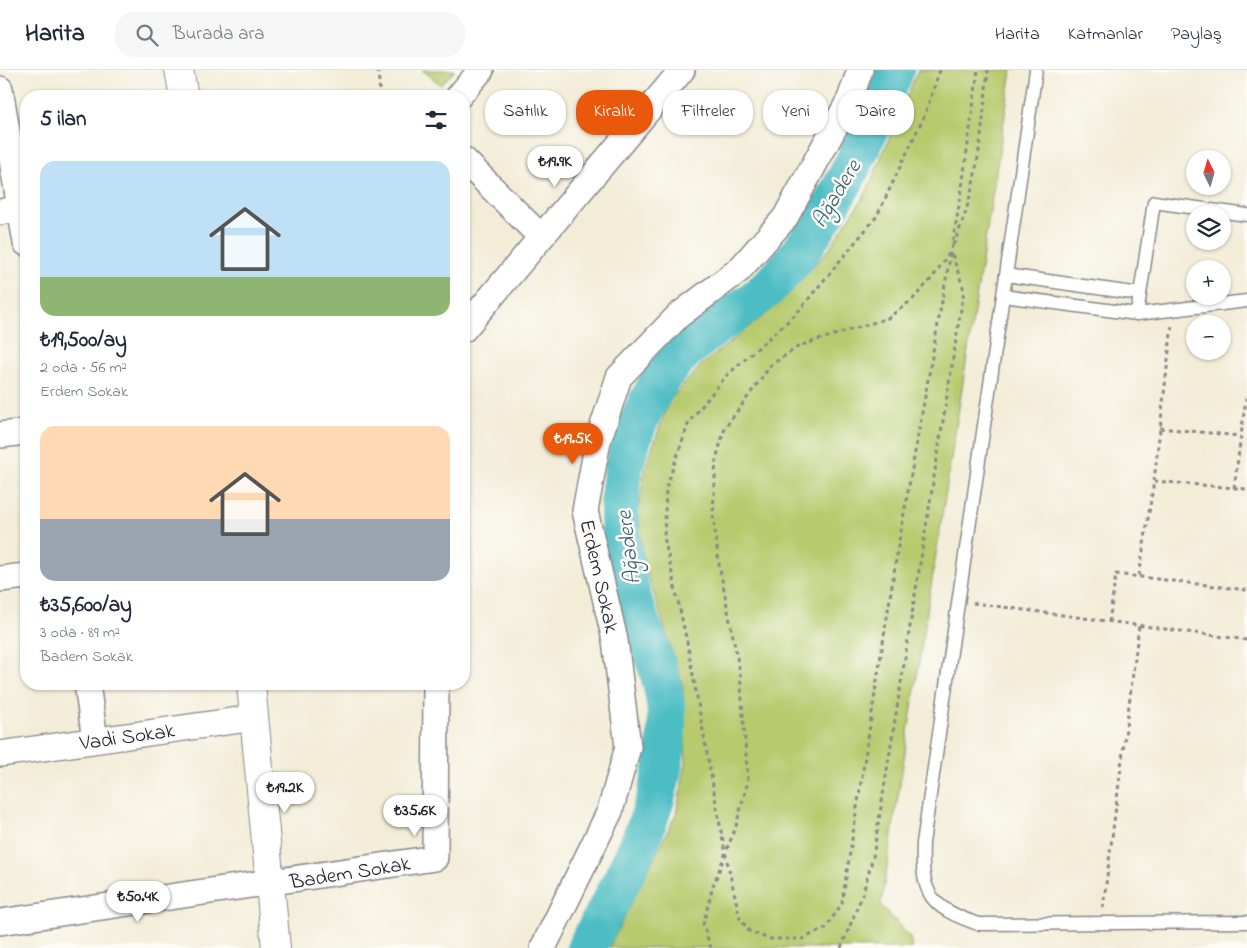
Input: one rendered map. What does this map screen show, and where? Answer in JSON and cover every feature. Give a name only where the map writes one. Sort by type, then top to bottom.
[{"type":"street","points":[[179,70],[183,90]]},
{"type":"street","points":[[464,90],[482,70]]},
{"type":"street","points":[[470,321],[682,70]]},
{"type":"street","name":"Erdem Sokak","points":[[543,948],[610,811],[628,747],[615,640],[585,512],[598,441],[619,377],[678,316],[740,270],[785,218],[850,99],[860,70]]},
{"type":"street","points":[[0,89],[16,209],[20,223]]},
{"type":"street","points":[[470,166],[540,236]]},
{"type":"street","points":[[0,435],[20,433]]},
{"type":"street","points":[[0,579],[20,577]]},
{"type":"street","points":[[88,690],[95,740]]},
{"type":"street","points":[[252,690],[276,948]]},
{"type":"street","name":"Badem Sokak","points":[[271,884],[434,858],[436,690]]},
{"type":"street","name":"Vadi Sokak","points":[[0,754],[254,718]]},
{"type":"street","points":[[0,922],[271,884]]},
{"type":"lane","points":[[1036,70],[923,843],[922,866],[925,887],[937,905],[954,916],[978,924],[1247,922]]},
{"type":"lane","points":[[1137,314],[1154,202],[1247,215]]},
{"type":"lane","points":[[1006,275],[1140,294]]},
{"type":"lane","points":[[1003,296],[1137,314],[1247,301]]},
{"type":"path","points":[[378,70],[380,90]]},
{"type":"path","points":[[940,70],[925,114],[877,216],[796,314],[726,376],[689,422],[666,488],[664,536],[686,642],[725,854],[740,919],[749,931],[769,939],[802,939],[826,928],[842,903],[898,547],[961,195],[978,70]]},
{"type":"path","points":[[711,948],[703,925],[713,886],[736,826],[748,781],[740,673],[719,564],[713,514],[716,459],[725,428],[771,365],[799,346],[888,318],[912,300],[934,277],[951,250],[960,230],[980,147],[988,70]]},
{"type":"path","points":[[841,948],[863,893],[873,857],[962,300],[962,281],[951,250]]},
{"type":"path","points":[[1139,576],[1154,482],[1174,310]]},
{"type":"path","points":[[1234,488],[1246,398]]},
{"type":"path","points":[[1160,428],[1240,436]]},
{"type":"path","points":[[1154,482],[1247,489]]},
{"type":"path","points":[[1110,622],[1116,574],[1247,590]]},
{"type":"path","points":[[958,601],[1247,640]]},
{"type":"path","points":[[1101,924],[1139,626]]},
{"type":"green space","points":[[422,70],[455,70],[441,85]]},
{"type":"green space","points":[[918,70],[1012,70],[881,905],[910,937],[912,948],[609,948],[676,814],[686,763],[683,686],[644,563],[638,510],[646,465],[669,401],[702,364],[779,304],[828,250],[866,193],[891,135],[914,135],[914,90],[910,90]]},
{"type":"waterway","name":"Ağadere","points":[[586,948],[632,860],[645,829],[656,798],[663,766],[667,733],[663,687],[633,600],[622,545],[620,526],[621,488],[623,469],[632,439],[657,385],[674,362],[695,342],[756,298],[778,278],[798,255],[815,231],[846,179],[895,70]]}]
